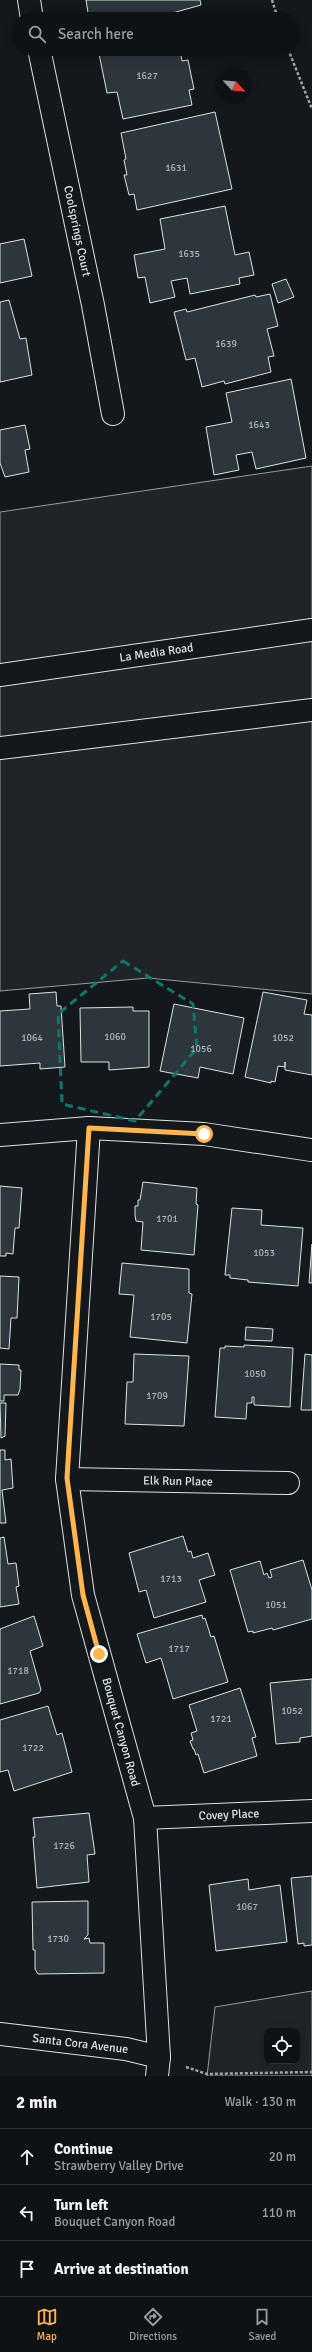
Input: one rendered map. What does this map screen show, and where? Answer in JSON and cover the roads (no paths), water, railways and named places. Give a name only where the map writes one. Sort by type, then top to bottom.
[{"type":"street","points":[[29,0],[31,12]]},
{"type":"street","name":"Coolsprings Court","points":[[40,56],[92,297],[113,414]]},
{"type":"street","name":"La Media Road","points":[[0,675],[312,630]]},
{"type":"street","points":[[0,748],[312,710]]},
{"type":"street","points":[[0,1135],[89,1128],[204,1134],[311,1150]]},
{"type":"street","name":"Bouquet Canyon Road","points":[[89,1128],[67,1478],[83,1595],[145,1818],[158,2067]]},
{"type":"street","name":"Elk Run Place","points":[[67,1478],[288,1483]]},
{"type":"street","name":"Covey Place","points":[[145,1818],[312,1811]]},
{"type":"street","name":"Santa Cora Avenue","points":[[0,2034],[126,2049],[158,2067]]}]
